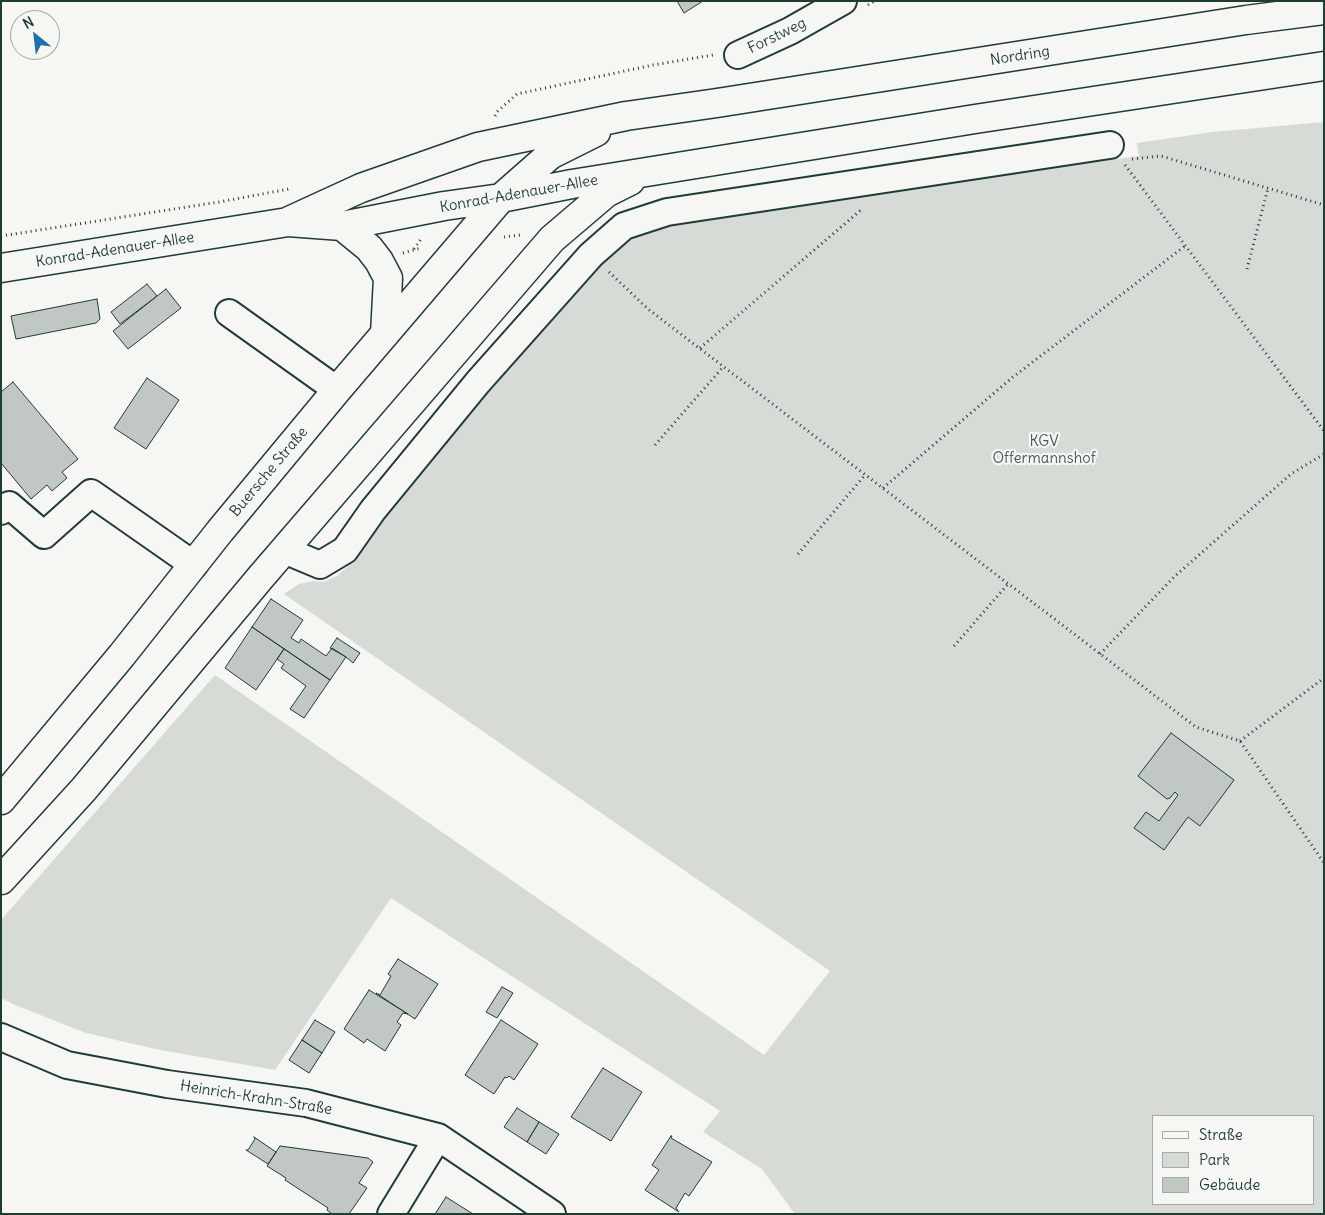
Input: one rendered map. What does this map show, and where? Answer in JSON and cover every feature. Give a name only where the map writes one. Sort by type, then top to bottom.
[{"type":"main road","name":"Nordring","points":[[717,103],[1246,20],[1324,10]]},
{"type":"main road","name":"Konrad-Adenauer-Allee","points":[[1,268],[288,222],[342,226],[572,184],[975,119],[1324,66]]},
{"type":"main road","name":"Konrad-Adenauer-Allee","points":[[288,222],[361,188],[478,147],[626,116],[717,103]]},
{"type":"main road","name":"Buersche Straße","points":[[1,800],[122,655],[337,390],[501,198],[550,155],[626,116]]},
{"type":"main road","points":[[478,147],[550,155],[564,166],[572,184],[564,213],[552,239]]},
{"type":"main road","points":[[1,880],[84,789],[284,550],[552,239],[606,193],[649,172]]},
{"type":"main road","points":[[342,226],[369,248],[388,278],[385,334]]},
{"type":"street","name":"Forstweg","points":[[738,55],[790,30],[843,1]]},
{"type":"street","points":[[284,550],[320,566],[345,550],[373,510],[472,390],[591,255],[624,226],[667,212],[1115,152]]},
{"type":"street","points":[[229,313],[337,390]]},
{"type":"street","points":[[1,511],[9,505],[44,535],[91,493],[194,565]]},
{"type":"street","name":"Heinrich-Krahn-Straße","points":[[1,1037],[67,1065],[167,1084],[306,1103],[438,1137],[552,1214]]},
{"type":"street","points":[[391,1214],[438,1137]]},
{"type":"path","points":[[1115,152],[1161,156],[1324,205]]},
{"type":"path","points":[[1115,152],[1324,432]]},
{"type":"path","points":[[1,236],[219,202],[294,188]]},
{"type":"path","points":[[1247,269],[1268,188]]},
{"type":"path","points":[[700,348],[863,208]]},
{"type":"path","points":[[883,488],[1013,377],[1185,246]]},
{"type":"path","points":[[591,255],[648,309],[1196,727],[1240,741],[1324,863]]},
{"type":"path","points":[[655,445],[723,367]]},
{"type":"path","points":[[1100,654],[1174,577],[1292,474],[1324,454]]},
{"type":"path","points":[[798,554],[865,474]]},
{"type":"path","points":[[954,646],[1008,584]]},
{"type":"path","points":[[1240,741],[1324,678]]},
{"type":"green space","name":"KGV Offermannshof","points":[[1324,122],[1324,1214],[795,1214],[762,1169],[703,1132],[720,1111],[391,898],[275,1070],[155,1049],[86,1033],[1,998],[1,920],[215,675],[764,1055],[830,971],[284,594],[299,584],[313,581],[324,582],[337,576],[358,557],[382,511],[615,243],[645,228],[790,205],[1139,156],[1137,143],[1213,132]]},
{"type":"building","points":[[677,1],[703,1],[684,13]]},
{"type":"building","points":[[147,284],[157,296],[120,324],[111,312]]},
{"type":"building","points":[[166,289],[181,308],[128,349],[113,331]]},
{"type":"building","points":[[97,299],[100,319],[96,323],[16,339],[11,316]]},
{"type":"building","points":[[147,378],[179,400],[146,449],[114,428]]},
{"type":"building","points":[[13,382],[78,459],[62,472],[67,478],[52,491],[47,485],[31,499],[1,463],[1,392]]},
{"type":"building","points":[[271,599],[303,620],[291,638],[299,643],[301,639],[326,656],[332,648],[346,657],[330,680],[252,627]]},
{"type":"building","points":[[252,627],[284,649],[256,690],[225,668]]},
{"type":"building","points":[[337,638],[360,653],[353,663],[330,648]]},
{"type":"building","points":[[284,649],[330,680],[304,718],[290,709],[306,686],[281,668],[284,664],[277,659]]},
{"type":"building","points":[[1171,733],[1234,780],[1200,826],[1188,817],[1164,850],[1134,828],[1146,812],[1159,821],[1178,795],[1175,792],[1167,799],[1138,776]]},
{"type":"building","points":[[398,959],[438,984],[415,1019],[376,993],[380,995],[391,976],[388,974]]},
{"type":"building","points":[[502,987],[513,993],[497,1018],[486,1012]]},
{"type":"building","points":[[369,990],[408,1014],[403,1013],[397,1022],[401,1025],[385,1051],[367,1039],[364,1043],[344,1029]]},
{"type":"building","points":[[315,1020],[335,1032],[322,1053],[302,1040]]},
{"type":"building","points":[[501,1020],[538,1044],[514,1080],[509,1076],[505,1077],[494,1094],[465,1075]]},
{"type":"building","points":[[302,1040],[322,1053],[309,1073],[289,1060]]},
{"type":"building","points":[[603,1068],[642,1092],[611,1141],[571,1117]]},
{"type":"building","points":[[517,1108],[539,1122],[527,1142],[504,1127]]},
{"type":"building","points":[[539,1122],[559,1134],[546,1154],[527,1142]]},
{"type":"building","points":[[671,1136],[671,1138],[712,1162],[689,1196],[685,1193],[676,1208],[679,1212],[645,1190],[659,1170],[652,1165]]},
{"type":"building","points":[[254,1137],[276,1152],[268,1164],[246,1150],[248,1150],[255,1139]]},
{"type":"building","points":[[280,1146],[368,1158],[373,1162],[359,1183],[367,1188],[349,1214],[332,1214],[327,1210],[328,1208],[267,1166]]},
{"type":"building","points":[[446,1197],[473,1214],[435,1214]]}]
